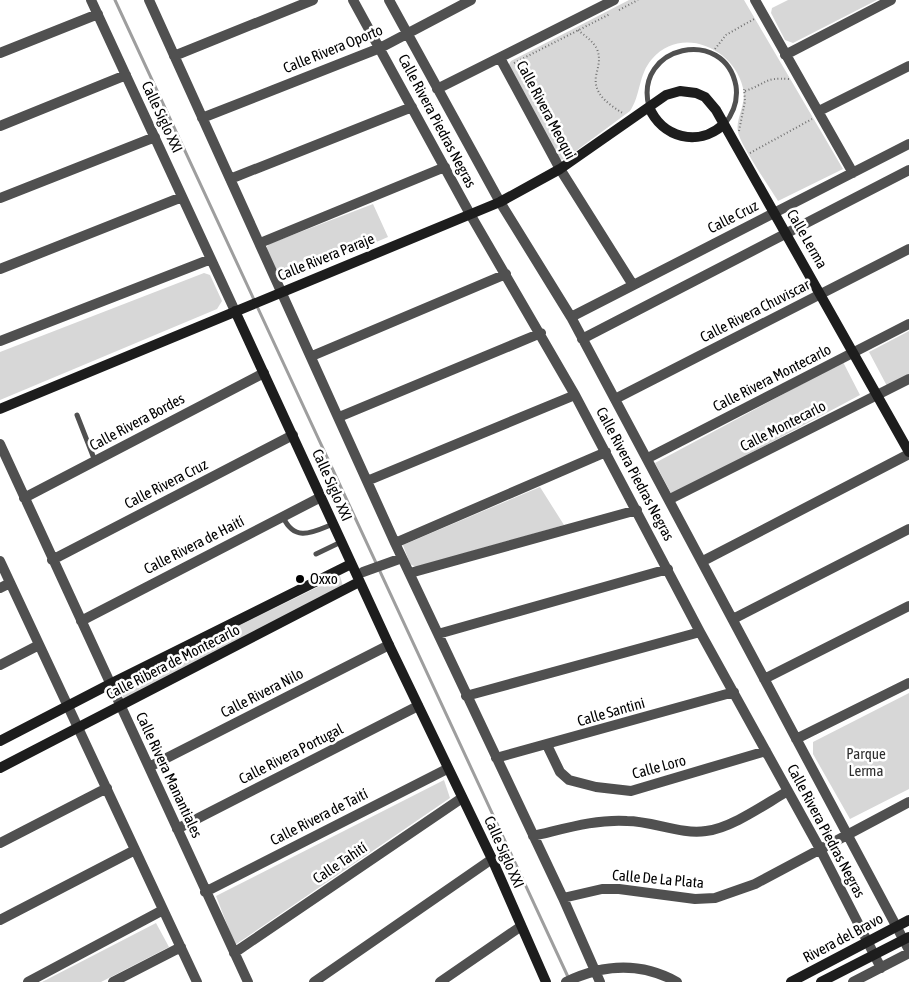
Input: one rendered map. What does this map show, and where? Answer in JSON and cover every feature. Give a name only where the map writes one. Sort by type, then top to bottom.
[{"type":"street","name":"Calle Siglo XXI","points":[[91,0],[341,542],[352,564],[362,575],[389,645],[447,769],[492,859],[520,927],[546,982]]},
{"type":"street","points":[[149,0],[283,291],[402,558],[563,898],[600,982]]},
{"type":"street","points":[[174,56],[314,0]]},
{"type":"street","name":"Calle Rivera Piedras Negras","points":[[353,0],[470,214],[575,394],[700,632],[820,849],[881,968]]},
{"type":"street","name":"Calle Rivera Piedras Negras","points":[[389,0],[500,202],[571,317],[670,499],[896,927],[906,938],[909,951]]},
{"type":"street","name":"Calle Rivera Oporto","points":[[202,118],[380,48],[471,0]]},
{"type":"street","name":"Calle Rivera Meoqui","points":[[614,0],[500,58],[560,169],[633,285]]},
{"type":"street","points":[[785,55],[891,0]]},
{"type":"street","points":[[759,1],[763,14],[785,55],[853,172]]},
{"type":"street","points":[[0,53],[98,14]]},
{"type":"street","points":[[437,89],[500,58]]},
{"type":"street","points":[[820,113],[909,66]]},
{"type":"street","points":[[0,126],[126,75]]},
{"type":"street","name":"Calle Lerma","points":[[649,107],[673,92],[696,93],[711,103],[787,233],[909,453]]},
{"type":"street","points":[[649,107],[661,126],[681,137],[704,136],[723,125]]},
{"type":"street","name":"Calle Rivera Paraje","points":[[0,409],[500,202],[560,169],[649,107]]},
{"type":"street","points":[[230,179],[412,108]]},
{"type":"street","points":[[0,198],[155,137]]},
{"type":"street","name":"Calle Cruz","points":[[571,317],[909,144]]},
{"type":"street","points":[[260,242],[445,167]]},
{"type":"street","points":[[582,339],[909,170]]},
{"type":"street","points":[[0,269],[182,197]]},
{"type":"street","name":"Calle Rivera Chuviscar","points":[[615,399],[909,249]]},
{"type":"street","points":[[0,342],[210,259]]},
{"type":"street","points":[[312,356],[506,274]]},
{"type":"street","name":"Calle Rivera Montecarlo","points":[[648,458],[909,324]]},
{"type":"street","points":[[339,417],[541,333]]},
{"type":"street","name":"Calle Rivera Bordes","points":[[24,498],[264,373]]},
{"type":"street","name":"Calle Montecarlo","points":[[670,499],[909,379]]},
{"type":"street","points":[[367,481],[575,394]]},
{"type":"street","name":"Calle Rivera Cruz","points":[[52,560],[293,435]]},
{"type":"street","name":"Calle Rivera Manantiales","points":[[0,444],[248,982]]},
{"type":"street","points":[[395,542],[606,452]]},
{"type":"street","points":[[703,561],[909,453]]},
{"type":"street","name":"Calle Rivera de Haití","points":[[81,621],[321,497]]},
{"type":"street","points":[[410,573],[636,510]]},
{"type":"street","points":[[733,619],[909,529]]},
{"type":"street","points":[[362,575],[402,558]]},
{"type":"street","points":[[0,561],[197,982]]},
{"type":"street","name":"Calle Ribera de Montecarlo","points":[[0,742],[110,684],[352,564]]},
{"type":"street","points":[[438,634],[668,569]]},
{"type":"street","name":"Calle Ribera de Montecarlo","points":[[0,768],[120,706],[362,575]]},
{"type":"street","points":[[0,588],[10,583]]},
{"type":"street","points":[[764,679],[909,606]]},
{"type":"street","points":[[466,696],[700,632]]},
{"type":"street","points":[[0,664],[39,645]]},
{"type":"street","name":"Calle Rivera Nilo","points":[[149,767],[389,645]]},
{"type":"street","points":[[796,738],[909,683]]},
{"type":"street","name":"Calle Santini","points":[[496,758],[734,692]]},
{"type":"street","name":"Calle Rivera Portugal","points":[[177,829],[418,706]]},
{"type":"street","name":"Calle Loro","points":[[547,745],[560,772],[569,780],[603,788],[631,791],[766,751]]},
{"type":"street","name":"Calle Rivera de Taití","points":[[206,892],[447,769]]},
{"type":"street","points":[[0,843],[107,788]]},
{"type":"street","points":[[533,836],[608,821],[648,822],[685,830],[707,831],[727,824],[788,791]]},
{"type":"street","name":"Calle Tahití","points":[[234,953],[462,798]]},
{"type":"street","name":"Calle De La Plata","points":[[563,898],[602,889],[619,889],[695,899],[714,898],[755,884],[909,802]]},
{"type":"street","points":[[0,920],[135,850]]},
{"type":"street","points":[[314,982],[492,859]]},
{"type":"street","points":[[28,982],[163,910]]},
{"type":"street","name":"Rivera del Bravo","points":[[791,982],[909,920]]},
{"type":"street","points":[[440,982],[520,927]]},
{"type":"street","name":"Rivera del Bravo","points":[[821,982],[906,938]]},
{"type":"street","points":[[113,982],[181,947]]},
{"type":"street","points":[[853,982],[909,951]]},
{"type":"street","points":[[566,982],[594,970],[609,967],[638,970],[677,982]]},
{"type":"street","points":[[453,982],[459,970]]},
{"type":"lane","points":[[649,107],[647,94],[649,81],[660,62],[680,51],[702,50],[715,56],[725,64],[735,84],[735,106],[723,125]]},
{"type":"lane","points":[[76,415],[95,461]]},
{"type":"lane","points":[[283,516],[287,525],[296,532],[305,534],[333,524]]},
{"type":"lane","points":[[316,554],[341,542]]},
{"type":"path","points":[[715,50],[726,35],[763,14]]},
{"type":"path","points":[[573,21],[596,48],[600,60],[596,76],[599,93],[603,100],[628,116],[630,121]]},
{"type":"path","points":[[745,92],[764,80],[776,78],[789,79],[797,75]]},
{"type":"path","points":[[742,157],[820,113]]},
{"type":"green space","points":[[629,0],[744,0],[843,169],[778,201],[749,156],[738,132],[738,122],[744,94],[738,74],[718,52],[705,46],[691,43],[677,44],[664,49],[652,59],[644,72],[634,105],[630,111],[565,159],[559,160],[508,66],[511,61]]},
{"type":"green space","points":[[788,0],[877,0],[793,43],[785,40],[771,13],[772,8]]},
{"type":"green space","points":[[373,204],[388,237],[286,280],[281,280],[266,248],[269,244]]},
{"type":"green space","points":[[204,273],[210,275],[222,301],[217,309],[0,400],[0,352]]},
{"type":"green space","points":[[909,331],[909,375],[887,386],[869,352]]},
{"type":"green space","points":[[843,362],[860,395],[672,495],[655,463]]},
{"type":"green space","points":[[540,487],[564,525],[416,567],[410,564],[403,545]]},
{"type":"green space","points":[[340,576],[343,586],[124,699],[118,685]]},
{"type":"green space","name":"Parque Lerma","points":[[909,693],[909,789],[850,819],[813,754],[813,742]]},
{"type":"green space","points":[[444,780],[450,798],[235,945],[216,896]]},
{"type":"green space","points":[[156,923],[169,947],[101,982],[42,982]]},
{"type":"waterway","points":[[115,0],[569,979]]},
{"type":"place","name":"Oxxo","points":[[300,579]]}]
